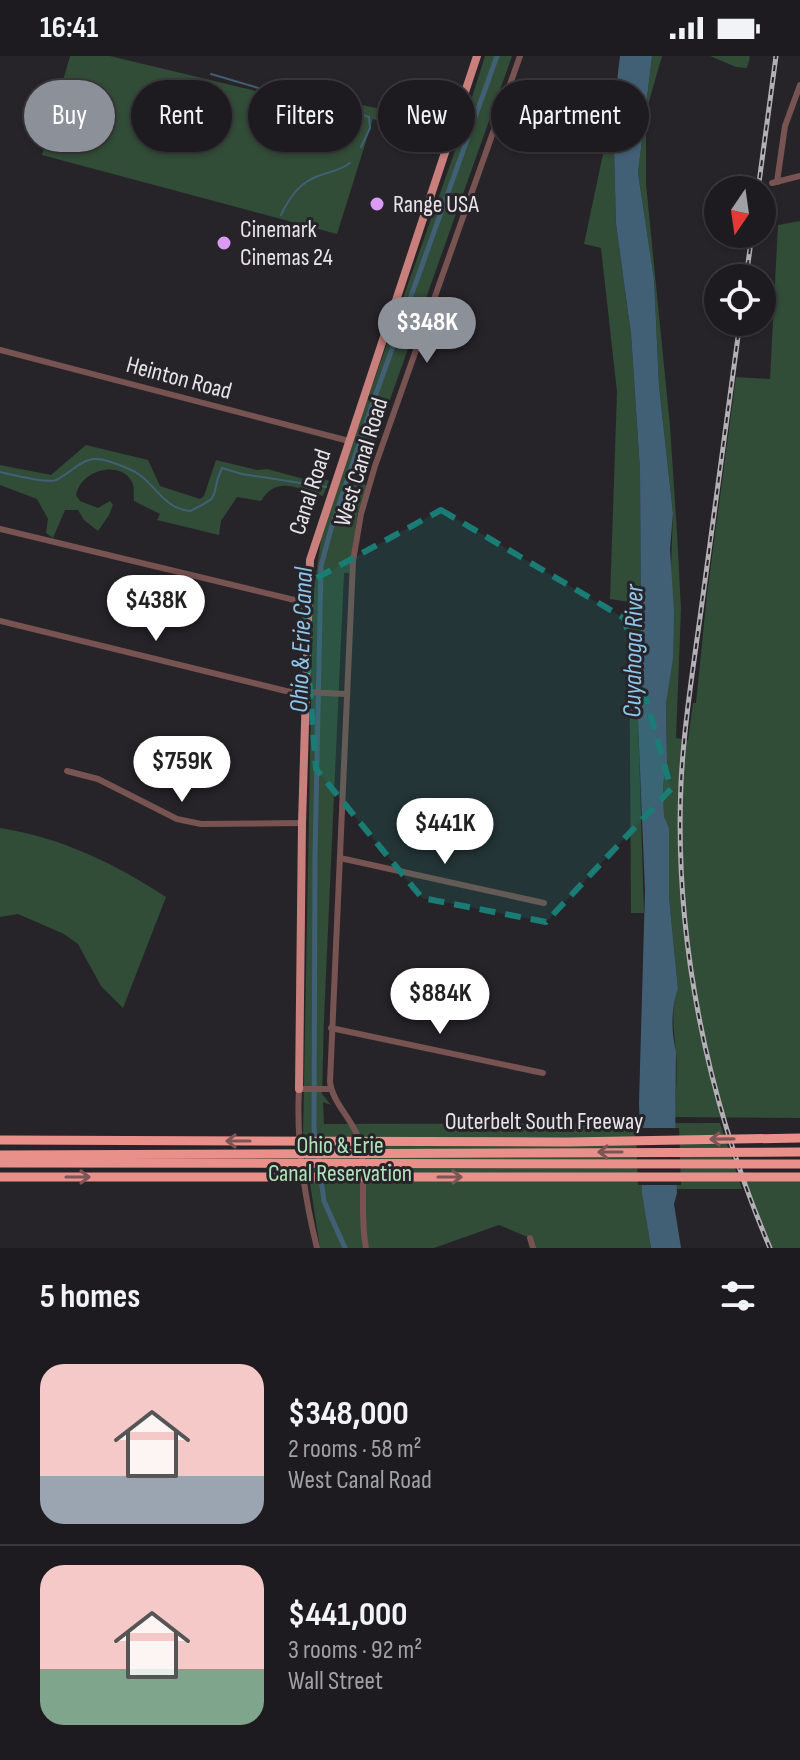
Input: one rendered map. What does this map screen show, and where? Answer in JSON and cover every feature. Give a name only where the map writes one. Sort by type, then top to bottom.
[{"type":"highway","name":"Outerbelt South Freeway","points":[[0,1140],[568,1142],[800,1138]]},
{"type":"highway","points":[[0,1155],[800,1152]]},
{"type":"highway","points":[[0,1163],[800,1164]]},
{"type":"highway","points":[[0,1177],[800,1177]]},
{"type":"main road","name":"Canal Road","points":[[299,1089],[302,823],[310,694],[307,603],[313,547],[474,57]]},
{"type":"street","name":"West Canal Road","points":[[366,1248],[359,1139],[331,1089],[331,1028],[353,561],[364,503],[520,56]]},
{"type":"street","points":[[800,85],[785,126],[774,182],[800,176]]},
{"type":"street","name":"Heinton Road","points":[[0,350],[349,441]]},
{"type":"street","points":[[0,529],[307,603]]},
{"type":"street","points":[[0,621],[310,694],[346,694]]},
{"type":"street","points":[[67,771],[98,779],[177,819],[201,824],[302,823]]},
{"type":"street","points":[[340,858],[544,903]]},
{"type":"street","points":[[331,1028],[543,1073]]},
{"type":"street","points":[[299,1089],[331,1089]]},
{"type":"street","name":"Canal Road","points":[[299,1089],[297,1126],[301,1163],[317,1248]]},
{"type":"street","points":[[530,1238],[533,1248]]},
{"type":"highlighted area","points":[[441,510],[624,618],[671,789],[546,922],[422,898],[316,769],[302,586]]},
{"type":"green space","points":[[70,56],[110,56],[210,80],[131,80],[131,152],[232,152],[232,85],[248,89],[248,152],[362,152],[362,105],[378,108],[378,121],[373,119],[337,234],[42,155],[43,152],[115,152],[115,80],[63,80]]},
{"type":"green space","name":"Ohio & Erie Canal Reservation","points":[[485,56],[512,56],[503,80],[491,80],[491,115],[365,470],[361,483],[369,486],[361,511],[358,511],[349,573],[344,573],[322,1094],[331,1105],[323,1102],[324,1124],[720,1123],[742,1189],[642,1189],[651,1248],[533,1248],[530,1238],[499,1225],[434,1248],[320,1248],[303,1138],[313,598],[323,525],[455,152],[475,152],[475,88]]},
{"type":"green space","points":[[652,56],[662,56],[649,102]]},
{"type":"green space","points":[[710,56],[750,57],[747,68],[736,67]]},
{"type":"green space","points":[[614,152],[616,224],[631,334],[640,470],[638,721],[644,913],[631,913],[629,602],[610,599],[617,392],[601,248],[584,244],[603,154]]},
{"type":"green space","points":[[641,152],[646,152],[646,184],[670,426],[681,609],[676,738],[688,740],[693,703],[696,703],[736,377],[770,379],[772,336],[776,336],[778,225],[800,221],[800,1118],[675,1117],[677,1068],[673,1013],[678,989],[669,897],[669,828],[664,816],[663,784],[667,762],[666,703],[673,513],[659,386],[654,279],[638,173]]},
{"type":"green space","points":[[86,445],[148,460],[160,486],[200,499],[204,496],[216,460],[304,479],[329,481],[323,496],[281,486],[274,488],[261,501],[237,497],[221,521],[219,535],[157,520],[160,514],[134,501],[133,484],[127,475],[102,470],[85,479],[76,495],[80,501],[98,508],[110,501],[113,505],[98,531],[84,520],[78,510],[65,510],[53,538],[46,533],[48,519],[37,499],[0,485],[0,465],[51,475]]},
{"type":"green space","points":[[0,828],[66,845],[127,874],[166,897],[123,1008],[101,986],[78,944],[64,934],[18,914],[0,917]]},
{"type":"green space","points":[[741,1175],[800,1176],[800,1248],[770,1248]]},
{"type":"water","points":[[620,56],[652,56],[649,81],[617,80]]},
{"type":"water","points":[[614,152],[641,152],[638,173],[654,279],[659,386],[673,513],[670,549],[673,658],[666,703],[667,762],[663,784],[664,816],[669,828],[669,897],[678,989],[672,1020],[676,1051],[677,1193],[674,1204],[681,1248],[651,1248],[642,1193],[639,1103],[645,891],[638,721],[640,470],[631,334],[616,224]]},
{"type":"pier","points":[[636,1128],[679,1128],[681,1185],[638,1185]]},
{"type":"waterway","name":"Ohio & Erie Canal","points":[[345,1248],[324,1201],[314,1128],[321,566],[372,405],[497,56]]},
{"type":"waterway","points":[[211,74],[248,85]]},
{"type":"waterway","points":[[362,115],[369,117],[370,128],[362,145]]},
{"type":"waterway","points":[[281,215],[302,185],[350,163]]},
{"type":"waterway","points":[[0,472],[52,481],[87,461],[101,459],[137,473],[168,502],[190,511],[212,498],[222,468],[326,487]]},
{"type":"railway","points":[[760,176],[776,56]]},
{"type":"railway","points":[[748,264],[750,248]]},
{"type":"railway","points":[[738,336],[687,716],[680,843],[690,962],[713,1079],[748,1193],[770,1248]]},
{"type":"place","name":"Range USA","points":[[377,204]]},
{"type":"place","name":"Cinemark Cinemas 24","points":[[224,243]]},
{"type":"water label","name":"Cuyahoga River","points":[[634,651]]}]
